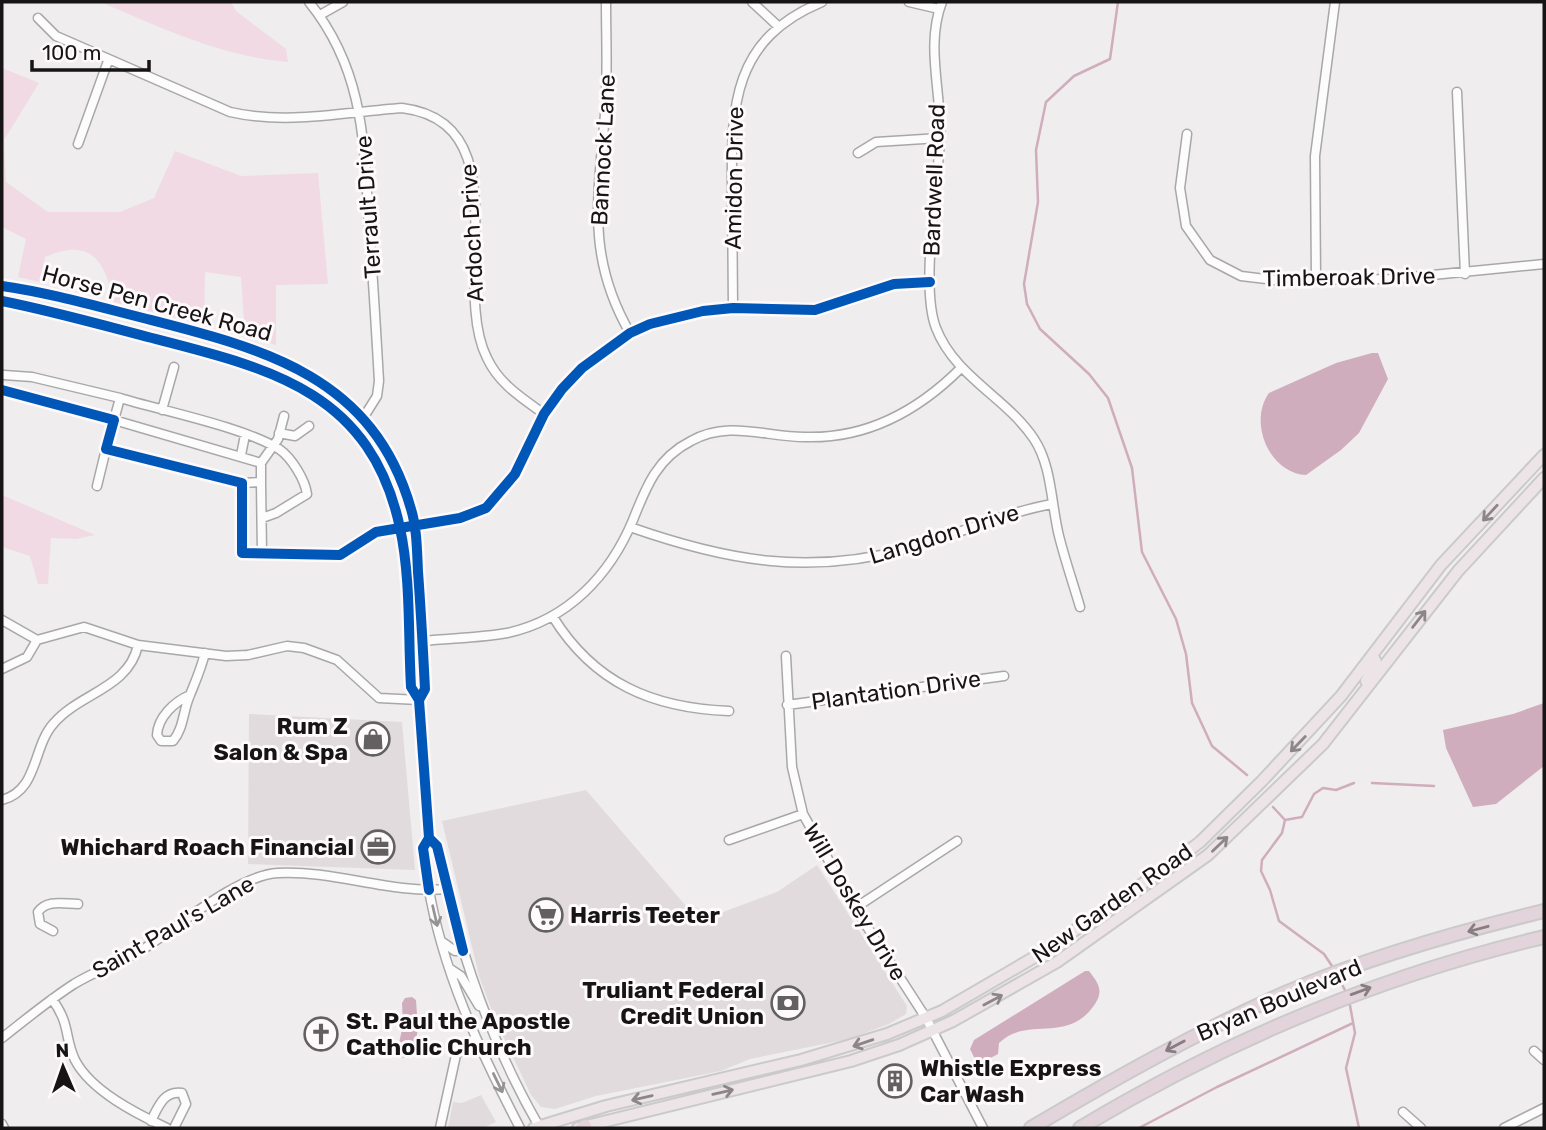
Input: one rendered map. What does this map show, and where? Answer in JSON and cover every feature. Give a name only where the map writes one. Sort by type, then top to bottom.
[{"type":"highway","name":"Bryan Boulevard","points":[[1031,1128],[1166,1051],[1288,992],[1416,946],[1544,911]]},
{"type":"highway","name":"Bryan Boulevard","points":[[1080,1128],[1157,1083],[1268,1028],[1322,1005],[1402,976],[1544,937]]},
{"type":"main road","name":"New Garden Road","points":[[538,1128],[606,1106],[852,1046],[926,1018],[1010,974],[1200,842],[1313,729],[1441,565],[1542,462]]},
{"type":"main road","name":"New Garden Road","points":[[582,1127],[832,1066],[932,1031],[1005,994],[1070,953],[1208,855],[1301,767],[1458,571],[1544,478]]},
{"type":"main road","points":[[1391,656],[1384,649],[1400,618]]},
{"type":"main road","points":[[1364,691],[1367,676],[1376,662],[1371,655]]},
{"type":"main road","points":[[1333,730],[1325,724],[1339,704],[1341,696]]},
{"type":"main road","points":[[1070,953],[1084,937],[1103,923],[1101,913]]},
{"type":"street","name":"Terrault Drive","points":[[309,2],[320,15],[352,78],[360,111],[379,381],[376,396],[362,420]]},
{"type":"street","points":[[320,15],[343,2]]},
{"type":"street","name":"Bannock Lane","points":[[606,2],[605,114],[598,177],[599,244],[607,288],[631,333]]},
{"type":"street","points":[[752,2],[779,27]]},
{"type":"street","name":"Amidon Drive","points":[[733,308],[732,125],[736,94],[761,46],[779,27],[822,2]]},
{"type":"street","points":[[909,2],[941,5]]},
{"type":"street","points":[[1316,280],[1315,156],[1335,2]]},
{"type":"street","name":"Bardwell Road","points":[[941,5],[934,36],[940,138],[930,282],[933,318],[943,344],[961,368],[1024,426],[1035,440],[1047,474],[1052,504],[1080,607]]},
{"type":"street","name":"Ardoch Drive","points":[[38,18],[56,36],[230,112],[254,117],[292,118],[402,108],[420,110],[445,122],[460,138],[470,168],[477,309],[485,356],[504,384],[544,414]]},
{"type":"street","points":[[78,144],[108,61]]},
{"type":"street","points":[[1457,92],[1465,274]]},
{"type":"street","name":"Timberoak Drive","points":[[1187,134],[1181,207],[1186,226],[1202,252],[1224,269],[1241,276],[1256,280],[1316,280],[1465,274],[1544,264]]},
{"type":"street","points":[[858,153],[876,142],[940,138]]},
{"type":"street","points":[[243,483],[242,554],[340,555],[376,532],[460,518],[485,508],[515,474],[544,414],[582,368],[631,333],[672,317],[733,308],[815,310],[892,285],[930,282]]},
{"type":"street","name":"Horse Pen Creek Road","points":[[2,286],[89,304],[265,352],[312,375],[362,420],[392,463],[406,493],[415,525],[425,689],[419,700]]},
{"type":"street","name":"Horse Pen Creek Road","points":[[2,301],[246,362],[295,383],[345,422],[367,448],[385,482],[400,528],[411,687],[419,700],[429,838],[423,848],[429,890],[449,968],[475,1038],[520,1128]]},
{"type":"street","points":[[162,410],[174,367]]},
{"type":"street","points":[[423,641],[507,633],[553,617],[581,596],[614,559],[654,471],[670,454],[701,435],[743,429],[804,438],[864,430],[909,411],[936,393],[961,368]]},
{"type":"street","points":[[261,463],[241,455],[2,389],[3,375],[58,382],[120,398],[245,435],[278,448],[290,461],[307,494],[276,513],[262,518]]},
{"type":"street","points":[[97,486],[120,398]]},
{"type":"street","points":[[262,554],[261,463],[279,433],[284,416]]},
{"type":"street","points":[[279,433],[295,436],[309,426]]},
{"type":"street","points":[[241,455],[245,435]]},
{"type":"street","points":[[106,449],[243,483],[261,482]]},
{"type":"street","name":"Langdon Drive","points":[[630,527],[710,553],[745,559],[778,563],[841,562],[913,547],[1012,512],[1052,504]]},
{"type":"street","points":[[553,617],[570,644],[618,683],[673,706],[729,711]]},
{"type":"street","points":[[2,620],[37,640]]},
{"type":"street","points":[[2,669],[27,657],[37,640],[84,627],[138,645],[205,653],[238,656],[279,647],[304,648],[337,660],[379,698],[419,700]]},
{"type":"street","points":[[2,800],[17,793],[30,778],[42,740],[52,725],[74,706],[127,672],[134,662],[138,645]]},
{"type":"street","points":[[190,695],[170,708],[159,724],[157,735],[162,741],[170,743],[176,739],[205,653]]},
{"type":"street","name":"Will Doskey Drive","points":[[786,656],[792,767],[803,814],[855,908],[926,1018],[983,1128]]},
{"type":"street","name":"Plantation Drive","points":[[788,705],[1004,676]]},
{"type":"street","points":[[729,839],[803,814]]},
{"type":"street","name":"Horse Pen Creek Road","points":[[429,838],[437,846],[463,951],[485,1013],[538,1128]]},
{"type":"street","points":[[855,908],[957,841]]},
{"type":"street","name":"Saint Paul's Lane","points":[[2,1038],[52,999],[100,969],[142,950],[240,886],[260,876],[287,873],[335,875],[429,890],[446,889]]},
{"type":"street","points":[[52,931],[40,923],[38,912],[42,907],[48,904],[78,904]]},
{"type":"street","points":[[441,941],[451,949],[463,951]]},
{"type":"street","points":[[449,968],[461,976],[468,993],[485,1013]]},
{"type":"street","points":[[52,999],[63,1014],[76,1062],[130,1111],[167,1128]]},
{"type":"street","points":[[440,1128],[456,1055],[475,1038]]},
{"type":"street","points":[[1534,1051],[1544,1060]]},
{"type":"street","points":[[151,1121],[164,1097],[174,1092],[182,1093],[186,1104],[174,1128]]},
{"type":"street","points":[[1504,1128],[1544,1108]]},
{"type":"street","points":[[1403,1112],[1421,1128]]},
{"type":"shaded area","points":[[100,2],[231,2],[236,11],[286,49],[288,62],[215,47]]},
{"type":"shaded area","points":[[2,68],[39,83],[4,140],[6,182],[48,212],[120,212],[154,198],[175,151],[241,176],[318,173],[328,284],[276,285],[276,345],[245,335],[241,277],[205,272],[204,325],[114,302],[106,274],[93,256],[84,251],[61,251],[45,257],[40,282],[18,277],[26,239],[2,227]]},
{"type":"shaded area","points":[[1378,353],[1388,379],[1359,433],[1341,450],[1306,475],[1293,472],[1282,465],[1272,456],[1262,431],[1263,405],[1269,393],[1336,363]]},
{"type":"shaded area","points":[[2,495],[95,535],[76,539],[51,538],[48,584],[38,584],[30,556],[2,547]]},
{"type":"shaded area","points":[[1544,703],[1544,766],[1496,804],[1473,807],[1446,748],[1443,730],[1513,714]]},
{"type":"shaded area","points":[[249,714],[402,722],[415,870],[248,864]]},
{"type":"shaded area","points":[[586,790],[686,906],[723,912],[777,892],[817,865],[907,1006],[906,1014],[889,1024],[849,1039],[750,1059],[721,1071],[596,1096],[555,1109],[541,1107],[531,1095],[495,1019],[479,976],[442,821]]},
{"type":"shaded area","points":[[1085,971],[1092,975],[1099,991],[1095,1004],[1084,1016],[1060,1027],[1010,1035],[999,1043],[998,1054],[981,1063],[976,1061],[970,1049],[974,1040]]},
{"type":"shaded area","points":[[412,997],[416,1000],[418,1029],[413,1054],[403,1058],[397,1052],[403,1025],[402,1003],[405,998]]},
{"type":"shaded area","points":[[481,1095],[496,1122],[483,1128],[448,1128],[453,1102],[462,1103]]},
{"type":"waterway","points":[[1118,2],[1110,59],[1074,76],[1046,102],[1036,150],[1038,202],[1024,284],[1027,304],[1040,329],[1089,374],[1108,398],[1132,468],[1142,552],[1176,619],[1186,654],[1192,703],[1212,746],[1247,775]]},
{"type":"waterway","points":[[1285,820],[1302,817],[1314,794],[1323,788],[1336,790],[1354,783]]},
{"type":"waterway","points":[[1372,783],[1434,786]]},
{"type":"waterway","points":[[1273,807],[1285,820]]},
{"type":"waterway","points":[[1285,820],[1282,833],[1262,860],[1261,871],[1279,921],[1324,954],[1334,969]]},
{"type":"waterway","points":[[1337,975],[1347,994]]},
{"type":"waterway","points":[[1349,1000],[1355,1033],[1346,1068],[1359,1128]]},
{"type":"waterway","points":[[1139,1128],[1217,1087],[1353,1023]]},
{"type":"cycle path","points":[[2,390],[114,420],[106,449],[242,483],[242,553],[340,555],[376,532],[460,518],[486,508],[515,474],[544,414],[562,389],[582,368],[630,333],[650,324],[703,311],[733,308],[815,310],[894,284],[930,282]]},
{"type":"cycle path","points":[[2,286],[57,296],[190,330],[272,357],[309,375],[342,398],[370,427],[394,464],[411,509],[416,532],[425,689],[419,700],[429,838],[423,848],[429,890]]},
{"type":"cycle path","points":[[2,301],[77,318],[236,361],[274,375],[309,393],[340,416],[365,445],[386,482],[400,528],[408,587],[411,687],[419,700]]},
{"type":"cycle path","points":[[429,838],[437,846],[463,951]]},
{"type":"place","name":"Rum Z Salon & Spa","points":[[373,739]]},
{"type":"place","name":"Whichard Roach Financial","points":[[378,847]]},
{"type":"place","name":"Harris Teeter","points":[[546,915]]},
{"type":"place","name":"Truliant Federal Credit Union","points":[[788,1003]]},
{"type":"place","name":"St. Paul the Apostle Catholic Church","points":[[321,1034]]},
{"type":"place","name":"Whistle Express Car Wash","points":[[895,1081]]}]
